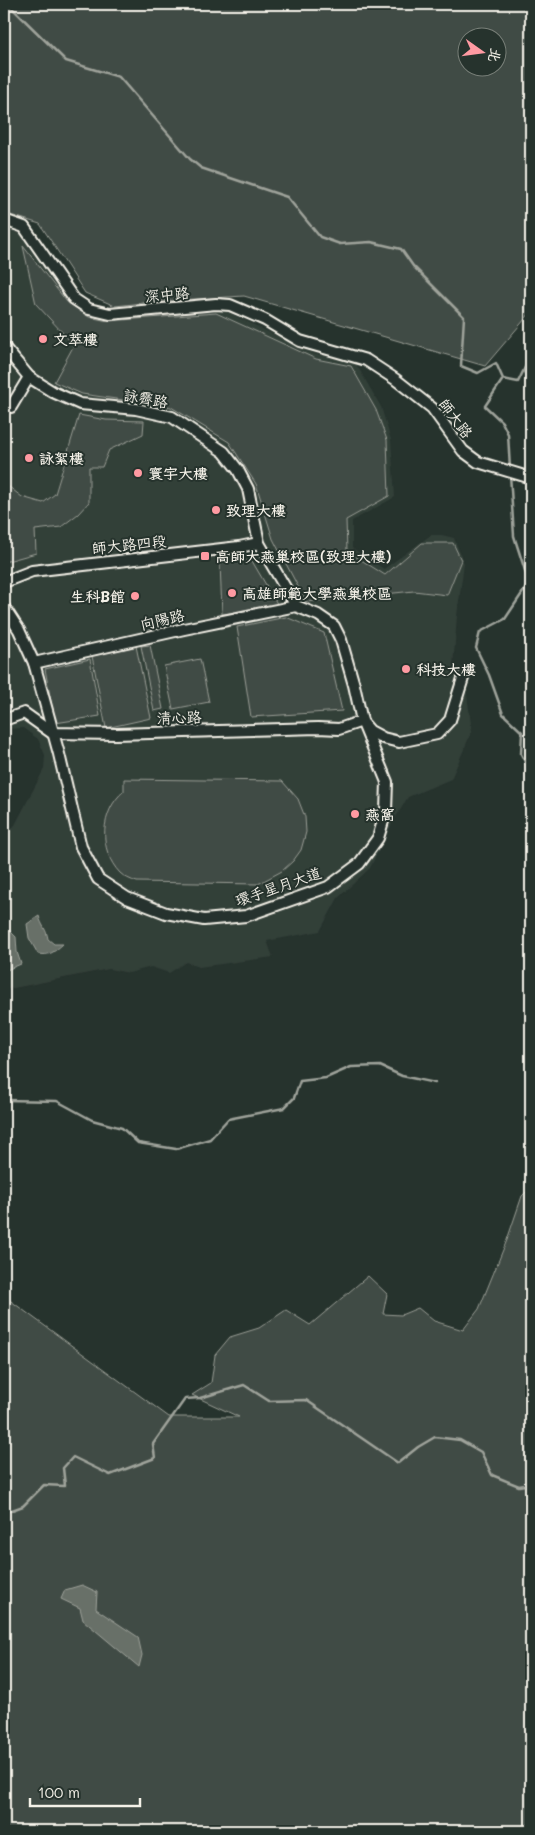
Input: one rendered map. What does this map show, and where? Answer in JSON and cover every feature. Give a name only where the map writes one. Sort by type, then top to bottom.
[{"type":"street","name":"深中路","points":[[4,220],[24,227],[74,299],[89,309],[110,314],[216,304],[230,305],[265,320],[300,341],[366,360]]},
{"type":"street","name":"詠霽路","points":[[4,347],[28,377],[53,392],[80,404],[136,409],[172,417],[224,452],[238,470],[248,488],[259,543]]},
{"type":"street","name":"師大路","points":[[366,360],[395,379],[432,408],[463,451],[478,462],[531,478]]},
{"type":"street","points":[[11,407],[28,377]]},
{"type":"street","points":[[259,543],[296,606]]},
{"type":"street","name":"師大路四段","points":[[4,582],[32,571],[239,548],[259,543]]},
{"type":"street","name":"向陽路","points":[[34,663],[296,606]]},
{"type":"street","name":"環手星月大道","points":[[4,607],[19,630],[34,663],[82,847],[98,878],[127,898],[166,913],[204,920],[246,916],[328,887],[359,864],[378,838],[386,811],[387,782],[362,721],[354,684],[341,640],[334,626],[318,615],[296,606]]},
{"type":"street","points":[[362,721],[370,731],[383,738],[399,742],[437,734],[450,720],[464,675]]},
{"type":"street","points":[[4,720],[24,713],[52,733]]},
{"type":"street","name":"清心路","points":[[52,733],[116,734],[339,729],[362,721]]},
{"type":"shaded area","points":[[4,4],[531,4],[531,312],[485,366],[244,296],[115,306],[85,293],[40,224],[4,213]]},
{"type":"shaded area","name":"高雄師範大學燕巢校區","points":[[4,224],[24,233],[68,298],[82,310],[108,317],[219,308],[314,354],[355,362],[381,407],[391,440],[395,497],[352,521],[352,548],[384,569],[431,535],[442,535],[454,538],[464,563],[453,667],[463,681],[472,731],[451,779],[408,797],[370,868],[338,898],[320,931],[267,941],[273,957],[199,967],[186,962],[169,973],[151,967],[129,973],[109,969],[4,990],[4,837],[15,825],[44,769],[45,755],[38,739],[23,728],[4,729]]},
{"type":"shaded area","points":[[23,246],[67,302],[89,317],[108,321],[216,313],[316,359],[351,366],[376,410],[387,440],[389,496],[346,520],[347,551],[385,575],[422,543],[453,543],[461,560],[447,595],[414,591],[306,602],[273,539],[256,484],[229,442],[171,407],[82,394],[54,382],[74,345],[36,304]]},
{"type":"shaded area","points":[[79,415],[106,420],[144,421],[143,434],[109,450],[102,467],[89,467],[89,502],[78,514],[61,527],[35,530],[36,553],[4,562],[4,483],[22,497],[43,503],[55,494]]},
{"type":"shaded area","points":[[252,561],[279,607],[222,614],[220,562]]},
{"type":"shaded area","points":[[286,617],[324,633],[342,711],[251,717],[237,627]]},
{"type":"shaded area","points":[[150,645],[163,709],[154,711],[141,646]]},
{"type":"shaded area","points":[[136,646],[151,718],[106,728],[92,656]]},
{"type":"shaded area","points":[[90,659],[100,716],[55,723],[45,669]]},
{"type":"shaded area","points":[[200,659],[209,702],[173,709],[164,666]]},
{"type":"shaded area","points":[[124,779],[282,781],[298,799],[305,817],[306,832],[301,850],[282,871],[258,884],[137,882],[132,880],[122,874],[113,864],[105,842],[106,820],[116,799],[124,791]]},
{"type":"shaded area","points":[[39,916],[48,939],[54,944],[63,944],[49,954],[38,954],[29,938],[27,924]]},
{"type":"shaded area","points":[[6,927],[16,937],[17,952],[21,964],[4,971],[4,928]]},
{"type":"shaded area","points":[[531,1187],[531,1831],[4,1831],[4,1296],[169,1417],[239,1417],[192,1395],[211,1383],[215,1355],[230,1337],[259,1328],[286,1310],[310,1325],[368,1276],[387,1294],[383,1314],[401,1315],[418,1308],[434,1321],[463,1330],[479,1309],[507,1240],[522,1196]]},
{"type":"shaded area","points":[[82,1585],[97,1592],[96,1609],[138,1637],[142,1655],[139,1667],[83,1620],[80,1608],[61,1599],[65,1590]]},
{"type":"waterway","points":[[8,4],[66,61],[119,77],[190,159],[201,168],[287,197],[320,237],[340,244],[371,242],[401,249],[413,266],[464,317],[461,366],[478,373],[496,363],[503,379],[485,406],[502,422],[508,434],[510,469]]},
{"type":"waterway","points":[[503,379],[518,382],[531,355]]},
{"type":"waterway","points":[[510,474],[514,536],[529,583],[505,619],[480,632],[476,648],[489,675],[503,714],[522,732],[521,754],[531,773]]},
{"type":"waterway","points":[[4,1100],[57,1101],[92,1120],[122,1128],[138,1143],[176,1149],[210,1139],[228,1119],[284,1108],[294,1098],[300,1081],[326,1078],[351,1067],[380,1066],[402,1076],[435,1083]]},
{"type":"waterway","points":[[4,1513],[23,1506],[44,1485],[65,1486],[63,1468],[73,1457],[110,1475],[155,1458],[153,1444],[185,1399],[200,1398],[244,1385],[269,1401],[306,1400],[398,1463],[418,1447],[435,1437],[460,1440],[481,1452],[492,1475],[519,1486],[531,1484]]},
{"type":"place","name":"文萃樓","points":[[43,339]]},
{"type":"place","name":"詠絮樓","points":[[29,458]]},
{"type":"place","name":"寰宇大樓","points":[[138,473]]},
{"type":"place","name":"致理大樓","points":[[216,510]]},
{"type":"place","name":"高師大燕巢校區(致理大樓)","points":[[205,556]]},
{"type":"place","name":"高雄師範大學燕巢校區","points":[[232,593]]},
{"type":"place","name":"生科B館","points":[[135,596]]},
{"type":"place","name":"科技大樓","points":[[406,669]]},
{"type":"place","name":"燕窩","points":[[355,814]]}]
